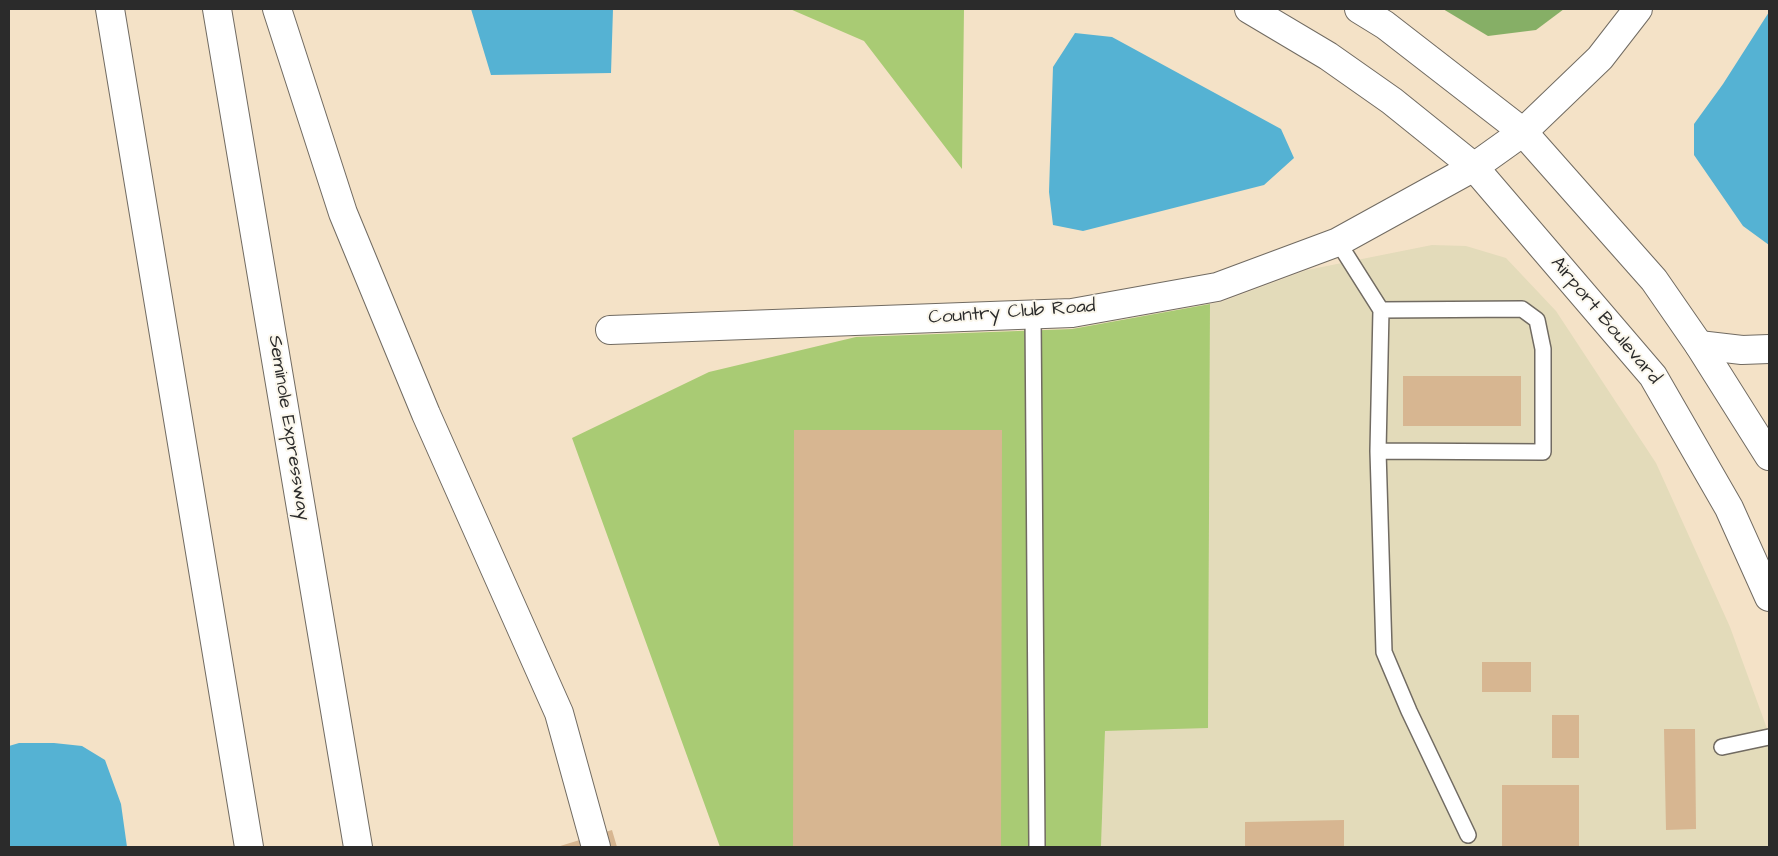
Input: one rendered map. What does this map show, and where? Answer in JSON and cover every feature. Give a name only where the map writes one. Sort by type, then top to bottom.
[{"type":"main road","points":[[110,9],[249,847]]},
{"type":"main road","name":"Seminole Expressway","points":[[217,9],[358,847]]},
{"type":"main road","points":[[277,9],[342,214],[426,414],[559,713],[596,847]]},
{"type":"main road","name":"Airport Boulevard","points":[[1249,9],[1328,56],[1392,101],[1474,167],[1654,376],[1728,508],[1769,596]]},
{"type":"main road","points":[[1358,9],[1385,25],[1522,132],[1654,280],[1699,345],[1769,456]]},
{"type":"main road","points":[[1474,167],[1522,132],[1600,58],[1638,9]]},
{"type":"main road","name":"Country Club Road","points":[[610,330],[1072,314],[1217,287],[1338,242],[1474,167]]},
{"type":"main road","points":[[1699,345],[1742,350],[1769,350]]},
{"type":"lane","points":[[1338,242],[1381,310],[1378,451],[1384,652],[1409,711],[1468,835]]},
{"type":"lane","points":[[1378,451],[1543,452],[1543,349],[1537,320],[1522,309],[1381,310]]},
{"type":"lane","points":[[1033,315],[1036,847]]},
{"type":"lane","points":[[1722,747],[1769,737]]},
{"type":"shaded area","points":[[1432,245],[1466,246],[1506,258],[1556,311],[1656,463],[1730,627],[1769,734],[1769,847],[1101,847],[1105,731],[1208,727],[1210,304],[1221,302],[1307,270]]},
{"type":"green space","points":[[790,9],[964,9],[962,169],[864,41]]},
{"type":"green space","points":[[1443,9],[1564,9],[1536,30],[1488,36]]},
{"type":"green space","points":[[1210,304],[1208,728],[1105,731],[1101,847],[720,847],[572,438],[709,372],[856,337],[1072,329]]},
{"type":"water","points":[[471,9],[613,9],[611,73],[491,75]]},
{"type":"water","points":[[1769,12],[1769,245],[1743,226],[1694,155],[1694,124],[1723,84]]},
{"type":"water","points":[[1075,33],[1112,37],[1281,129],[1294,158],[1264,185],[1083,231],[1053,225],[1049,192],[1053,67]]},
{"type":"water","points":[[19,743],[54,743],[82,746],[105,760],[121,804],[127,847],[9,847],[9,746]]},
{"type":"building","points":[[1403,376],[1521,376],[1521,426],[1403,426]]},
{"type":"building","points":[[794,430],[1002,430],[1001,847],[793,847]]},
{"type":"building","points":[[1482,662],[1531,662],[1531,692],[1482,692]]},
{"type":"building","points":[[1552,715],[1579,715],[1579,758],[1552,758]]},
{"type":"building","points":[[1664,729],[1695,729],[1696,829],[1666,830]]},
{"type":"building","points":[[1502,785],[1579,785],[1579,847],[1502,847]]},
{"type":"building","points":[[1344,820],[1344,847],[1245,847],[1245,822]]},
{"type":"building","points":[[612,830],[617,847],[557,847]]}]
